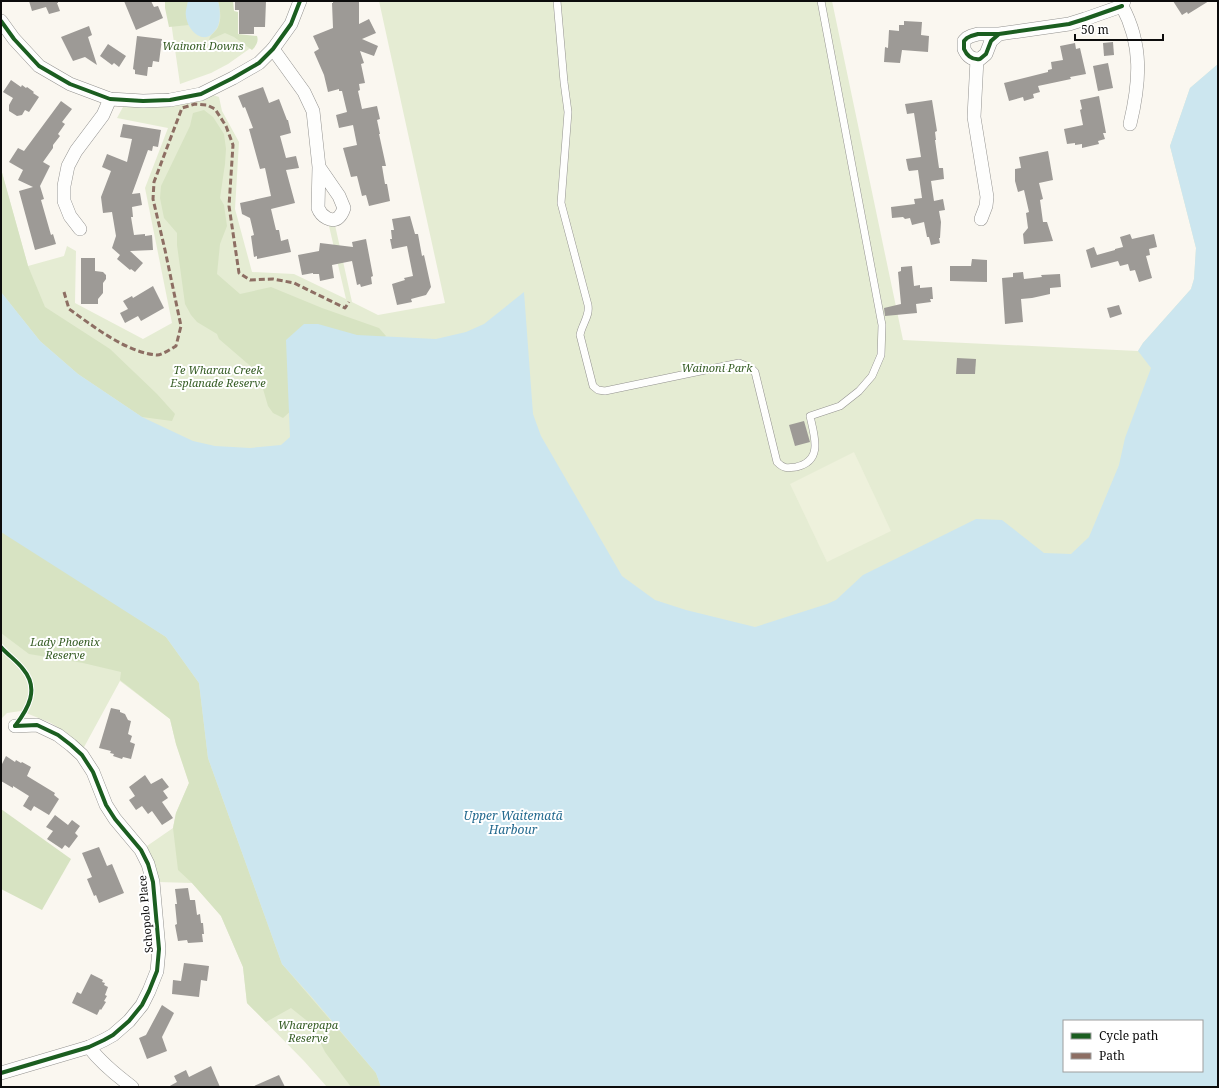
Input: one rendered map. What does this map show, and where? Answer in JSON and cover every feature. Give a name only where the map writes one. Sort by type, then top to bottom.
[{"type":"street","points":[[1,21],[14,39],[39,66],[70,84],[110,99],[143,101],[170,100],[201,94],[259,63],[273,50],[291,24],[300,1]]},
{"type":"street","points":[[1000,34],[991,41],[986,54],[980,59],[968,56],[964,49],[964,41],[967,38],[978,34],[1000,34],[1069,24],[1123,4],[1130,21],[1137,52],[1139,71],[1130,124]]},
{"type":"street","points":[[273,50],[304,92],[313,111],[319,167]]},
{"type":"street","points":[[977,59],[974,117],[987,197],[986,206],[980,219]]},
{"type":"street","points":[[80,229],[70,216],[64,201],[64,186],[68,166],[76,151],[103,116],[110,99]]},
{"type":"street","name":"Schopolo Place","points":[[1,1073],[88,1047],[104,1040],[129,1021],[142,1005],[149,992],[157,971],[159,949],[153,882],[148,864],[141,850],[115,820],[106,805],[93,772],[82,755],[58,735],[37,725],[15,726]]},
{"type":"street","points":[[88,1047],[99,1060],[132,1087]]},
{"type":"lane","points":[[557,1],[568,112],[561,203],[588,305],[589,311],[580,335],[593,386],[598,390],[605,391],[739,363],[751,368],[755,372],[777,462],[786,469],[803,465],[813,456],[816,444],[810,416],[840,406],[859,391],[872,376],[881,355],[882,326],[822,1]]},
{"type":"green space","points":[[165,1],[188,1],[186,16],[189,25],[169,27]]},
{"type":"green space","name":"Wainoni Downs","points":[[168,1],[222,1],[225,28],[252,47],[228,64],[211,73],[180,84]]},
{"type":"green space","points":[[218,1],[233,1],[234,11],[238,12],[238,34],[257,36],[257,43],[252,50],[234,37],[225,33],[209,40],[217,29],[220,21]]},
{"type":"green space","name":"Upper Waitematā Harbour","points":[[379,1],[832,1],[903,340],[1138,351],[1143,343],[1191,289],[1194,279],[1196,248],[1170,146],[1190,88],[1218,64],[1218,1087],[327,1087],[304,1061],[247,1003],[243,967],[221,916],[192,883],[158,882],[147,846],[173,828],[176,813],[189,783],[176,744],[170,719],[120,681],[83,749],[65,732],[51,723],[21,711],[7,713],[1,719],[1,169],[28,266],[64,256],[67,246],[76,251],[75,303],[143,339],[172,323],[145,188],[168,128],[117,118],[123,107],[166,106],[213,95],[219,97],[222,111],[239,142],[235,209],[252,272],[294,274],[346,299],[329,226],[335,225],[352,302],[378,315],[445,303]]},
{"type":"green space","points":[[204,110],[213,117],[224,134],[226,149],[220,198],[224,205],[227,226],[220,244],[217,274],[240,294],[271,287],[322,308],[379,328],[386,336],[305,398],[283,418],[273,413],[268,406],[255,370],[219,339],[217,334],[197,322],[185,304],[177,245],[177,233],[164,218],[160,198],[161,186],[190,126],[193,113]]},
{"type":"green space","points":[[1,169],[28,266],[45,307],[110,349],[157,394],[175,414],[172,421],[142,417],[78,374],[40,341],[1,292]]},
{"type":"green space","points":[[854,452],[891,531],[827,562],[790,484]]},
{"type":"green space","name":"Lady Phoenix Reserve","points":[[1,529],[166,637],[199,683],[208,758],[282,964],[376,1073],[381,1087],[351,1087],[325,1052],[311,1024],[291,1008],[266,1022],[247,1003],[243,967],[221,916],[192,883],[178,870],[173,828],[176,813],[189,783],[176,744],[170,719],[120,680],[121,672],[83,663],[29,654],[1,633]]},
{"type":"green space","points":[[1,809],[71,859],[42,910],[1,889]]},
{"type":"water","points":[[188,1],[218,1],[220,13],[219,23],[213,33],[209,36],[204,37],[196,34],[189,26],[186,14]]},
{"type":"water","name":"Upper Waitematā Harbour","points":[[1218,64],[1218,1087],[381,1087],[376,1073],[282,964],[208,758],[199,683],[166,637],[1,532],[1,292],[40,341],[78,374],[142,417],[193,441],[215,446],[250,448],[281,445],[290,437],[286,340],[304,324],[318,324],[357,335],[436,339],[466,332],[484,324],[524,292],[533,414],[541,436],[622,576],[655,600],[686,610],[755,627],[836,600],[863,575],[976,519],[1002,520],[1044,553],[1071,554],[1089,537],[1119,465],[1125,438],[1151,368],[1138,351],[1143,343],[1191,289],[1194,279],[1196,248],[1170,146],[1190,88]]},
{"type":"building","points":[[29,1],[58,1],[57,3],[60,11],[49,14],[46,7],[32,11]]},
{"type":"building","points":[[124,1],[151,1],[154,7],[158,6],[163,18],[136,30]]},
{"type":"building","points":[[235,1],[266,1],[265,27],[254,27],[254,34],[239,34],[239,10],[235,10]]},
{"type":"building","points":[[333,1],[359,1],[359,24],[369,19],[376,33],[362,39],[378,46],[374,56],[360,51],[364,63],[361,64],[365,83],[359,84],[360,90],[358,91],[362,109],[377,106],[380,119],[377,120],[379,134],[386,166],[382,166],[390,201],[369,206],[366,195],[362,196],[357,176],[351,177],[343,148],[357,145],[353,125],[339,128],[336,115],[347,112],[342,91],[339,91],[339,89],[328,92],[324,75],[314,52],[319,49],[313,36],[333,28]]},
{"type":"building","points":[[1173,1],[1209,1],[1188,14],[1187,12],[1182,15]]},
{"type":"building","points":[[904,21],[922,22],[921,35],[929,36],[928,52],[902,50],[900,63],[884,62],[885,47],[888,48],[889,30],[899,31],[899,25],[904,25]]},
{"type":"building","points":[[89,26],[92,35],[88,37],[97,65],[85,57],[73,61],[61,37]]},
{"type":"building","points":[[137,36],[162,39],[159,62],[153,61],[152,67],[148,67],[147,76],[135,74],[135,70],[133,69]]},
{"type":"building","points":[[1113,42],[1114,55],[1104,56],[1103,43]]},
{"type":"building","points":[[1075,43],[1076,49],[1080,48],[1086,74],[1070,77],[1071,79],[1038,86],[1040,92],[1033,94],[1034,98],[1024,101],[1023,97],[1009,101],[1004,83],[1048,72],[1048,70],[1052,69],[1051,62],[1063,60],[1060,46]]},
{"type":"building","points":[[108,44],[126,56],[119,67],[114,63],[112,65],[100,56]]},
{"type":"building","points":[[1108,63],[1113,88],[1098,91],[1093,66]]},
{"type":"building","points":[[11,80],[21,87],[22,85],[26,88],[27,87],[39,97],[29,112],[25,110],[22,115],[17,116],[9,111],[9,105],[13,98],[3,92]]},
{"type":"building","points":[[263,87],[269,103],[279,99],[288,120],[291,133],[280,136],[286,158],[296,156],[299,168],[286,170],[295,203],[271,209],[276,230],[279,230],[281,241],[288,239],[291,252],[257,259],[257,256],[254,257],[251,236],[254,235],[250,218],[242,214],[240,203],[271,196],[265,168],[260,169],[249,129],[253,128],[245,107],[243,108],[238,96]]},
{"type":"building","points":[[1099,96],[1106,133],[1103,133],[1105,139],[1098,141],[1099,144],[1082,148],[1082,144],[1067,144],[1064,129],[1083,125],[1080,100]]},
{"type":"building","points":[[932,100],[937,131],[935,132],[935,140],[939,168],[943,168],[944,179],[931,181],[934,201],[943,199],[945,210],[939,211],[941,222],[939,238],[940,243],[931,245],[929,237],[927,237],[924,222],[912,225],[910,218],[892,218],[891,207],[915,204],[914,199],[922,198],[918,170],[909,171],[906,159],[921,157],[914,113],[907,114],[905,104]]},
{"type":"building","points":[[61,101],[72,109],[62,122],[65,124],[58,134],[60,136],[43,162],[50,166],[40,186],[44,199],[41,200],[51,235],[53,234],[56,244],[35,250],[19,191],[33,187],[18,180],[23,170],[9,162],[18,148],[24,151]]},
{"type":"building","points":[[123,124],[161,130],[158,147],[153,146],[152,151],[148,150],[132,194],[140,193],[142,205],[132,207],[133,217],[131,217],[134,235],[152,235],[153,250],[130,251],[143,263],[135,272],[131,269],[130,270],[117,259],[120,255],[112,248],[116,236],[112,212],[103,213],[101,197],[111,171],[102,167],[107,154],[127,162],[132,139],[120,137]]},
{"type":"building","points":[[1048,151],[1053,180],[1039,183],[1043,199],[1040,200],[1043,222],[1047,222],[1053,241],[1024,244],[1023,234],[1028,228],[1026,213],[1029,212],[1024,190],[1018,192],[1015,181],[1015,169],[1021,168],[1019,157]]},
{"type":"building","points":[[410,216],[415,234],[418,234],[422,256],[424,255],[431,287],[426,295],[411,299],[412,302],[397,305],[392,284],[405,280],[404,278],[413,276],[407,246],[392,249],[390,239],[392,239],[391,230],[394,230],[392,219]]},
{"type":"building","points":[[1130,234],[1132,239],[1154,234],[1157,247],[1149,249],[1150,255],[1146,256],[1152,278],[1139,282],[1135,270],[1130,271],[1128,264],[1120,266],[1118,261],[1091,268],[1086,250],[1094,247],[1097,255],[1115,250],[1123,247],[1120,237]]},
{"type":"building","points":[[366,239],[373,276],[371,277],[372,284],[361,287],[360,284],[357,285],[352,261],[332,265],[334,278],[320,281],[319,274],[313,273],[302,275],[298,255],[319,251],[320,243],[353,247],[352,242]]},
{"type":"building","points":[[81,258],[95,258],[95,271],[103,272],[106,275],[106,279],[103,283],[103,293],[98,299],[98,304],[81,304]]},
{"type":"building","points":[[972,259],[987,260],[987,282],[950,281],[950,266],[971,266]]},
{"type":"building","points":[[912,266],[914,286],[920,285],[920,288],[932,287],[933,299],[930,299],[931,302],[916,304],[917,313],[885,316],[884,308],[901,304],[898,272],[901,271],[901,267]]},
{"type":"building","points":[[1023,272],[1024,279],[1042,277],[1041,275],[1060,274],[1061,287],[1050,288],[1050,294],[1021,299],[1023,322],[1005,324],[1002,278],[1013,277],[1013,273]]},
{"type":"building","points":[[153,286],[164,308],[141,321],[138,316],[125,323],[120,313],[128,309],[123,301],[132,296],[133,298]]},
{"type":"building","points":[[1119,305],[1122,314],[1110,318],[1107,308]]},
{"type":"building","points":[[957,358],[976,359],[975,374],[956,374]]},
{"type":"building","points":[[804,421],[810,442],[795,446],[789,425]]},
{"type":"building","points":[[111,708],[120,710],[120,712],[125,714],[128,720],[131,721],[128,734],[132,736],[130,742],[135,744],[131,759],[123,757],[122,759],[113,756],[114,754],[110,753],[111,751],[99,748]]},
{"type":"building","points":[[6,756],[15,762],[16,760],[31,767],[27,776],[55,793],[54,795],[59,799],[49,815],[34,806],[31,811],[23,806],[29,796],[13,786],[13,788],[1,781],[1,766]]},
{"type":"building","points":[[145,775],[151,784],[162,778],[169,787],[163,791],[168,798],[162,802],[173,818],[162,825],[152,811],[148,814],[142,806],[136,810],[129,800],[135,796],[129,787]]},
{"type":"building","points":[[55,815],[68,825],[72,820],[80,826],[75,833],[78,836],[69,848],[65,845],[62,849],[47,839],[53,831],[46,827]]},
{"type":"building","points":[[99,847],[107,866],[112,864],[124,893],[99,903],[96,895],[94,896],[87,879],[92,877],[82,853]]},
{"type":"building","points":[[188,888],[190,900],[195,900],[197,915],[200,914],[201,923],[203,923],[203,942],[188,943],[187,940],[178,941],[175,925],[177,924],[175,904],[177,904],[175,889]]},
{"type":"building","points":[[184,963],[209,966],[207,981],[201,980],[199,997],[172,994],[173,980],[181,981]]},
{"type":"building","points":[[91,974],[103,980],[102,982],[105,983],[104,985],[108,987],[105,995],[107,996],[104,1001],[106,1002],[97,1015],[72,1003],[77,992],[81,994]]},
{"type":"building","points":[[162,1005],[174,1013],[162,1037],[167,1051],[147,1059],[139,1038],[146,1035]]},
{"type":"building","points":[[211,1066],[220,1087],[168,1087],[177,1082],[174,1076],[186,1070],[189,1077]]},
{"type":"building","points":[[279,1075],[285,1087],[252,1087]]},
{"type":"marked path","points":[[64,292],[69,309],[122,344],[146,353],[157,355],[176,346],[181,326],[153,199],[154,182],[182,108],[195,104],[207,105],[215,109],[226,126],[233,145],[229,206],[239,273],[250,280],[273,279],[294,283],[345,308],[349,302]]},
{"type":"cycle path","points":[[1,21],[14,39],[39,66],[70,84],[110,99],[143,101],[170,100],[201,94],[259,63],[273,49],[291,24],[300,1]]},
{"type":"cycle path","points":[[999,34],[991,41],[986,54],[980,59],[970,57],[964,49],[964,41],[967,38],[978,34],[999,34],[1069,24],[1122,6]]},
{"type":"cycle path","points":[[1,647],[23,669],[31,684],[28,706],[15,726]]},
{"type":"cycle path","points":[[1,1073],[89,1047],[113,1035],[129,1021],[142,1005],[157,971],[159,949],[153,882],[148,864],[141,850],[115,819],[106,805],[93,772],[82,755],[58,735],[37,725],[15,726]]},
{"type":"park label","name":"Wainoni Park","points":[[717,367]]},
{"type":"park label","name":"Te Wharau Creek Esplanade Reserve","points":[[218,375]]},
{"type":"park label","name":"Wharepapa Reserve","points":[[308,1030]]}]
